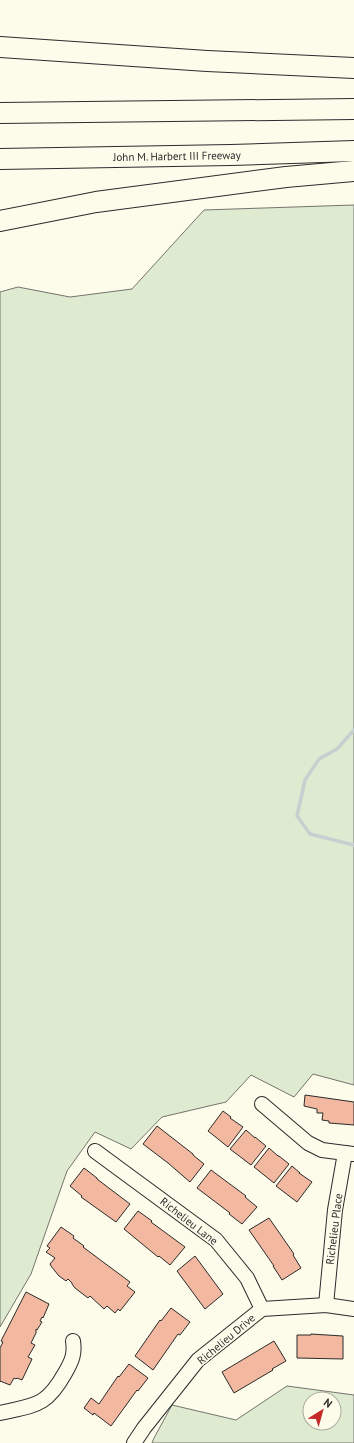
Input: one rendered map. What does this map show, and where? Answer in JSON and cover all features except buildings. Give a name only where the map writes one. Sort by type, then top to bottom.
[{"type":"highway","points":[[0,34],[206,61]]},
{"type":"highway","points":[[0,47],[206,61],[354,68]]},
{"type":"highway","points":[[0,113],[354,109]]},
{"type":"highway","name":"John M. Harbert III Freeway","points":[[0,159],[231,155],[354,151]]},
{"type":"highway","points":[[0,221],[96,202],[286,177],[354,170]]},
{"type":"street","points":[[262,1104],[308,1143],[322,1150],[349,1154]]},
{"type":"street","name":"Richelieu Lane","points":[[95,1151],[216,1240],[247,1278],[262,1309]]},
{"type":"street","name":"Richelieu Place","points":[[326,1305],[336,1210],[349,1154]]},
{"type":"street","name":"Richelieu Drive","points":[[134,1443],[144,1428],[198,1360],[262,1309],[326,1305],[354,1309]]},
{"type":"street","points":[[0,1413],[36,1404],[45,1400],[51,1395],[58,1387],[71,1362],[75,1351],[73,1341]]},
{"type":"green space","points":[[354,205],[354,1085],[313,1074],[294,1097],[251,1075],[226,1102],[162,1117],[131,1149],[95,1132],[67,1171],[31,1274],[0,1327],[0,292],[18,287],[70,297],[132,289],[204,210]]},
{"type":"green space","points":[[287,1386],[324,1391],[302,1391],[302,1431],[342,1431],[342,1393],[354,1395],[354,1443],[152,1443],[172,1405],[236,1420]]},
{"type":"waterway","points":[[354,730],[337,749],[319,759],[305,780],[297,816],[310,834],[354,845]]}]
